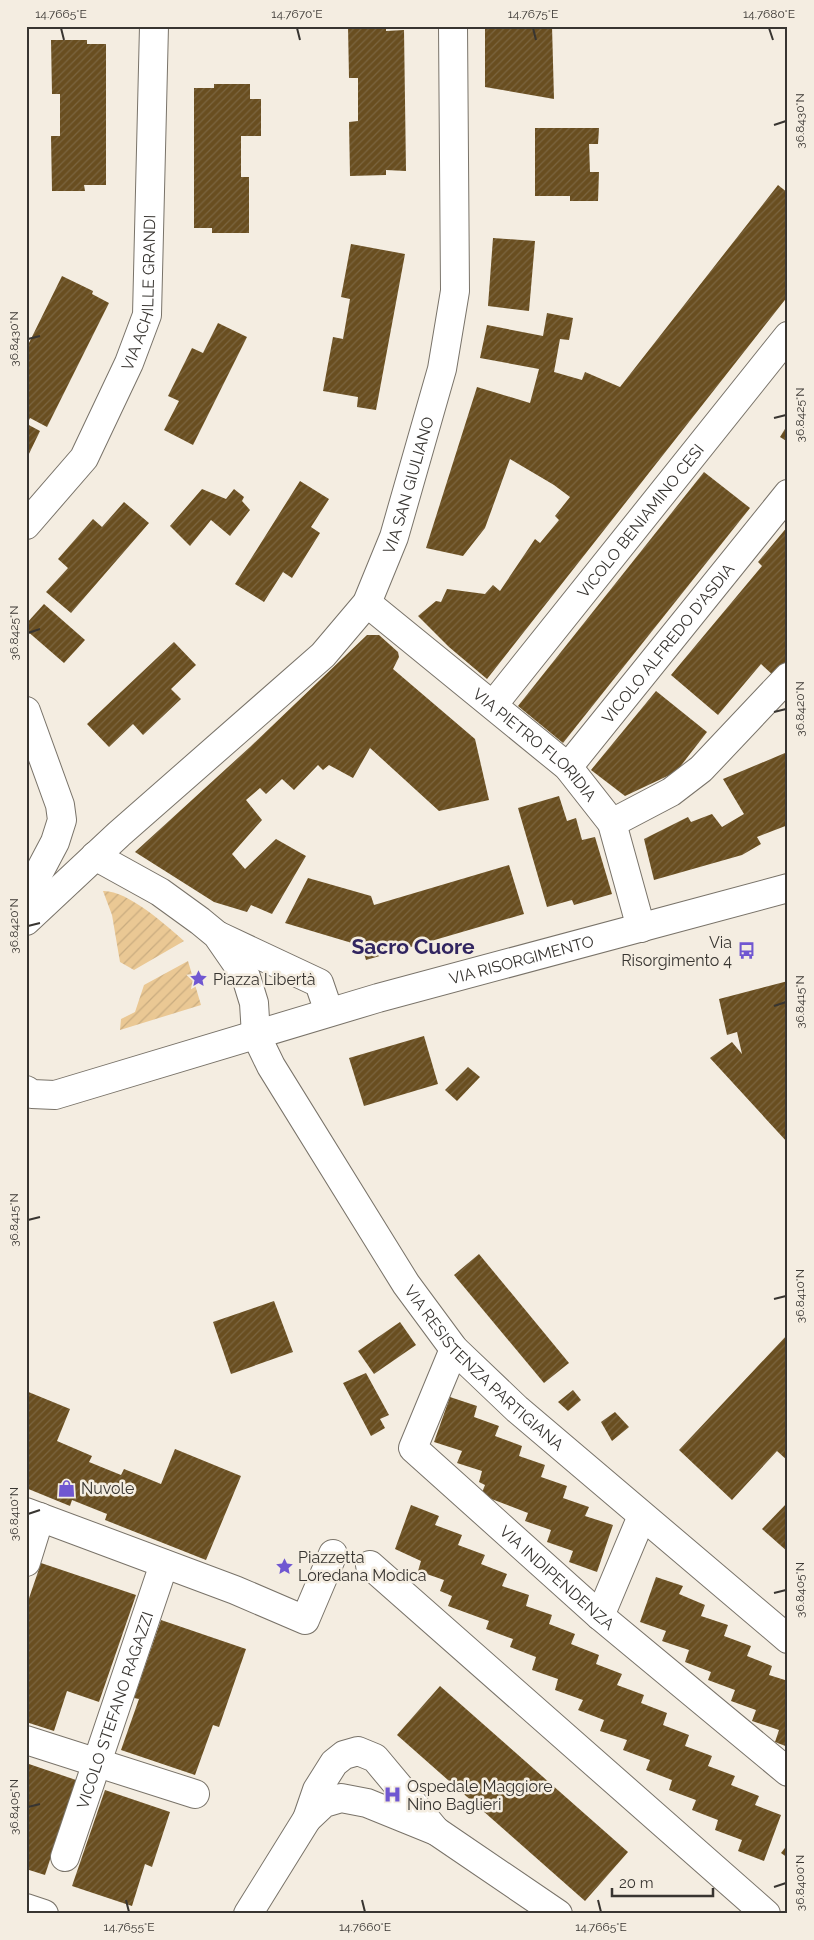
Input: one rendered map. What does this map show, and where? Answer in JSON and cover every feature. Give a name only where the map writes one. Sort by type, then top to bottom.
[{"type":"street","name":"VIA ACHILLE GRANDI","points":[[26,525],[84,458],[129,363],[148,314],[154,26]]},
{"type":"street","name":"VIA SAN GIULIANO","points":[[26,921],[119,834],[323,655],[367,603],[394,537],[442,369],[454,290],[453,26]]},
{"type":"street","name":"VICOLO BENIAMINO CESI","points":[[493,705],[788,336]]},
{"type":"street","name":"VICOLO ALFREDO D'ASDIA","points":[[568,767],[788,494]]},
{"type":"street","name":"VIA PIETRO FLORIDIA","points":[[367,603],[568,767],[612,823],[642,928]]},
{"type":"street","points":[[612,823],[671,792],[701,769],[788,677]]},
{"type":"street","points":[[26,711],[60,806],[62,820],[55,842],[26,897]]},
{"type":"street","points":[[95,856],[160,892],[217,935],[319,983],[329,1012]]},
{"type":"street","name":"VIA RISORGIMENTO","points":[[26,1090],[32,1094],[56,1095],[329,1012],[788,888]]},
{"type":"street","points":[[217,935],[246,978],[254,1003],[256,1035]]},
{"type":"street","name":"VIA RESISTENZA PARTIGIANA","points":[[256,1035],[271,1066],[406,1284],[454,1349],[517,1409],[788,1639]]},
{"type":"street","name":"VIA INDIPENDENZA","points":[[454,1349],[413,1448],[600,1616],[788,1772]]},
{"type":"street","points":[[26,1562],[33,1514],[235,1590],[305,1620],[332,1554]]},
{"type":"street","points":[[600,1616],[642,1516]]},
{"type":"street","name":"VICOLO STEFANO RAGAZZI","points":[[65,1857],[164,1564]]},
{"type":"street","points":[[370,1565],[766,1914]]},
{"type":"street","points":[[26,1740],[195,1794]]},
{"type":"street","points":[[248,1914],[307,1819],[317,1790],[334,1763],[344,1755],[358,1751],[374,1758],[436,1830]]},
{"type":"street","points":[[307,1819],[324,1804],[342,1798],[367,1803],[436,1830],[558,1914]]},
{"type":"street","points":[[26,1908],[44,1914]]},
{"type":"shaded area","points":[[103,891],[113,892],[134,902],[157,918],[184,941],[134,970],[120,962],[112,915]]},
{"type":"shaded area","points":[[188,961],[201,1005],[120,1030],[121,1019],[135,1012],[144,985]]},
{"type":"building","points":[[348,26],[386,26],[386,31],[404,30],[406,171],[386,170],[386,175],[350,176],[349,122],[358,121],[358,78],[349,78]]},
{"type":"building","points":[[485,26],[552,26],[554,99],[485,87]]},
{"type":"building","points":[[51,40],[87,40],[87,44],[106,44],[106,185],[84,185],[85,191],[52,191],[51,136],[60,136],[60,94],[52,94]]},
{"type":"building","points":[[214,84],[250,84],[250,99],[261,99],[261,136],[241,136],[241,177],[249,177],[249,233],[212,233],[212,228],[194,228],[194,88],[214,88]]},
{"type":"building","points":[[535,128],[599,128],[598,144],[589,144],[590,172],[599,172],[598,201],[570,201],[570,196],[535,196]]},
{"type":"building","points":[[778,185],[788,193],[788,296],[487,679],[449,647],[418,616],[436,601],[441,602],[447,589],[485,594],[493,585],[500,591],[535,539],[540,543],[559,520],[555,516],[570,497],[554,485],[510,459],[485,528],[463,556],[426,548],[477,387],[530,403],[539,369],[480,358],[487,325],[543,336],[547,313],[573,318],[569,340],[560,339],[554,372],[582,380],[585,372],[620,387]]},
{"type":"building","points":[[493,238],[535,241],[529,311],[488,306]]},
{"type":"building","points":[[351,244],[405,254],[376,410],[357,407],[358,397],[323,391],[333,337],[343,339],[350,299],[341,297]]},
{"type":"building","points":[[62,276],[93,291],[92,294],[109,303],[47,427],[30,418],[27,424],[40,431],[26,460],[26,349]]},
{"type":"building","points":[[218,323],[247,337],[193,445],[164,430],[179,401],[168,396],[192,348],[203,353]]},
{"type":"building","points":[[788,424],[788,442],[780,437]]},
{"type":"building","points":[[704,472],[750,508],[563,743],[518,706]]},
{"type":"building","points":[[300,481],[329,499],[311,527],[320,533],[292,578],[283,572],[264,602],[235,584]]},
{"type":"building","points":[[202,489],[226,499],[234,489],[244,497],[242,501],[250,510],[230,536],[211,520],[190,546],[170,526]]},
{"type":"building","points":[[124,502],[149,523],[71,613],[46,592],[68,568],[58,559],[93,519],[102,527]]},
{"type":"building","points":[[788,526],[788,660],[774,676],[761,664],[718,715],[671,675],[762,566],[758,562]]},
{"type":"building","points":[[44,604],[85,640],[64,663],[26,630],[26,624]]},
{"type":"building","points":[[367,635],[379,635],[398,652],[399,657],[393,669],[475,739],[489,800],[439,811],[370,748],[353,778],[329,765],[323,770],[318,765],[294,790],[282,779],[266,794],[260,788],[246,800],[262,820],[232,854],[245,869],[276,839],[306,856],[272,914],[251,905],[247,912],[214,902],[135,852],[250,747]]},
{"type":"building","points":[[174,642],[196,665],[171,689],[181,699],[143,735],[133,724],[109,747],[87,724]]},
{"type":"building","points":[[656,691],[707,732],[676,772],[625,796],[591,770]]},
{"type":"building","points":[[785,753],[788,760],[788,825],[757,837],[761,844],[742,855],[654,880],[644,839],[688,817],[691,822],[712,814],[722,827],[744,814],[723,779]]},
{"type":"building","points":[[559,796],[567,821],[576,818],[582,840],[595,837],[612,894],[574,905],[572,900],[547,907],[518,808]]},
{"type":"building","points":[[509,865],[524,914],[366,960],[362,946],[285,923],[308,878],[371,896],[374,905]]},
{"type":"building","points":[[788,981],[788,1143],[710,1058],[732,1042],[742,1054],[737,1032],[727,1035],[719,999]]},
{"type":"building","points":[[424,1036],[438,1084],[364,1106],[349,1058]]},
{"type":"building","points":[[468,1067],[480,1077],[457,1101],[445,1090]]},
{"type":"building","points":[[479,1254],[569,1363],[544,1383],[454,1275]]},
{"type":"building","points":[[274,1301],[293,1352],[231,1374],[213,1322]]},
{"type":"building","points":[[400,1322],[416,1345],[374,1374],[358,1351]]},
{"type":"building","points":[[788,1334],[788,1461],[777,1451],[732,1500],[679,1450]]},
{"type":"building","points":[[366,1373],[389,1415],[380,1419],[385,1428],[371,1436],[343,1383]]},
{"type":"building","points":[[573,1390],[581,1400],[568,1411],[558,1402]]},
{"type":"building","points":[[26,1391],[70,1409],[57,1441],[92,1456],[89,1462],[121,1475],[124,1469],[161,1484],[175,1449],[241,1476],[206,1560],[105,1520],[107,1514],[72,1500],[70,1506],[26,1488]]},
{"type":"building","points":[[450,1397],[477,1406],[474,1417],[499,1426],[495,1436],[522,1446],[519,1456],[545,1465],[541,1477],[567,1486],[563,1498],[589,1507],[585,1516],[613,1525],[597,1572],[569,1562],[573,1551],[547,1542],[551,1530],[525,1521],[528,1513],[481,1495],[485,1485],[479,1482],[482,1471],[457,1463],[462,1451],[434,1442]]},
{"type":"building","points":[[615,1412],[629,1427],[612,1441],[601,1422]]},
{"type":"building","points":[[788,1502],[788,1552],[762,1529]]},
{"type":"building","points":[[411,1505],[439,1516],[435,1525],[462,1535],[458,1545],[485,1555],[481,1564],[507,1574],[502,1586],[529,1595],[526,1606],[552,1615],[549,1624],[575,1634],[571,1644],[599,1655],[596,1664],[622,1674],[617,1685],[644,1695],[641,1703],[667,1713],[663,1725],[689,1735],[685,1746],[712,1756],[708,1766],[735,1776],[731,1785],[759,1796],[755,1805],[781,1815],[764,1861],[738,1851],[742,1840],[715,1830],[718,1820],[692,1810],[696,1800],[669,1790],[672,1780],[646,1770],[650,1760],[623,1750],[627,1740],[600,1731],[604,1720],[578,1710],[583,1700],[555,1690],[558,1679],[532,1670],[536,1657],[510,1647],[513,1639],[486,1629],[489,1621],[448,1606],[452,1596],[440,1591],[444,1580],[418,1571],[421,1561],[395,1549]]},
{"type":"building","points":[[41,1563],[136,1595],[99,1702],[67,1691],[54,1731],[26,1722],[26,1607]]},
{"type":"building","points":[[656,1577],[683,1586],[679,1594],[705,1605],[701,1616],[728,1625],[724,1636],[751,1646],[747,1656],[772,1666],[769,1675],[788,1681],[788,1747],[775,1742],[779,1730],[752,1721],[756,1710],[731,1701],[735,1690],[708,1680],[711,1672],[685,1662],[689,1650],[662,1641],[666,1631],[640,1622]]},
{"type":"building","points":[[161,1620],[246,1649],[219,1727],[213,1725],[195,1775],[121,1750],[139,1699],[134,1698]]},
{"type":"building","points":[[440,1686],[628,1852],[585,1901],[397,1735]]},
{"type":"building","points":[[26,1763],[76,1780],[45,1875],[26,1869]]},
{"type":"building","points":[[105,1790],[170,1812],[152,1867],[145,1864],[132,1906],[72,1886]]},
{"type":"building","points":[[788,1844],[788,1858],[781,1853]]},
{"type":"place","name":"Via Risorgimento 4","points":[[746,951]]},
{"type":"place","name":"Piazza Libertà","points":[[199,979]]},
{"type":"place","name":"Nuvole","points":[[67,1488]]},
{"type":"place","name":"Piazzetta Loredana Modica","points":[[284,1566]]},
{"type":"place","name":"Ospedale Maggiore Nino Baglieri","points":[[393,1795]]},
{"type":"district","name":"Sacro Cuore","points":[[413,946]]}]
